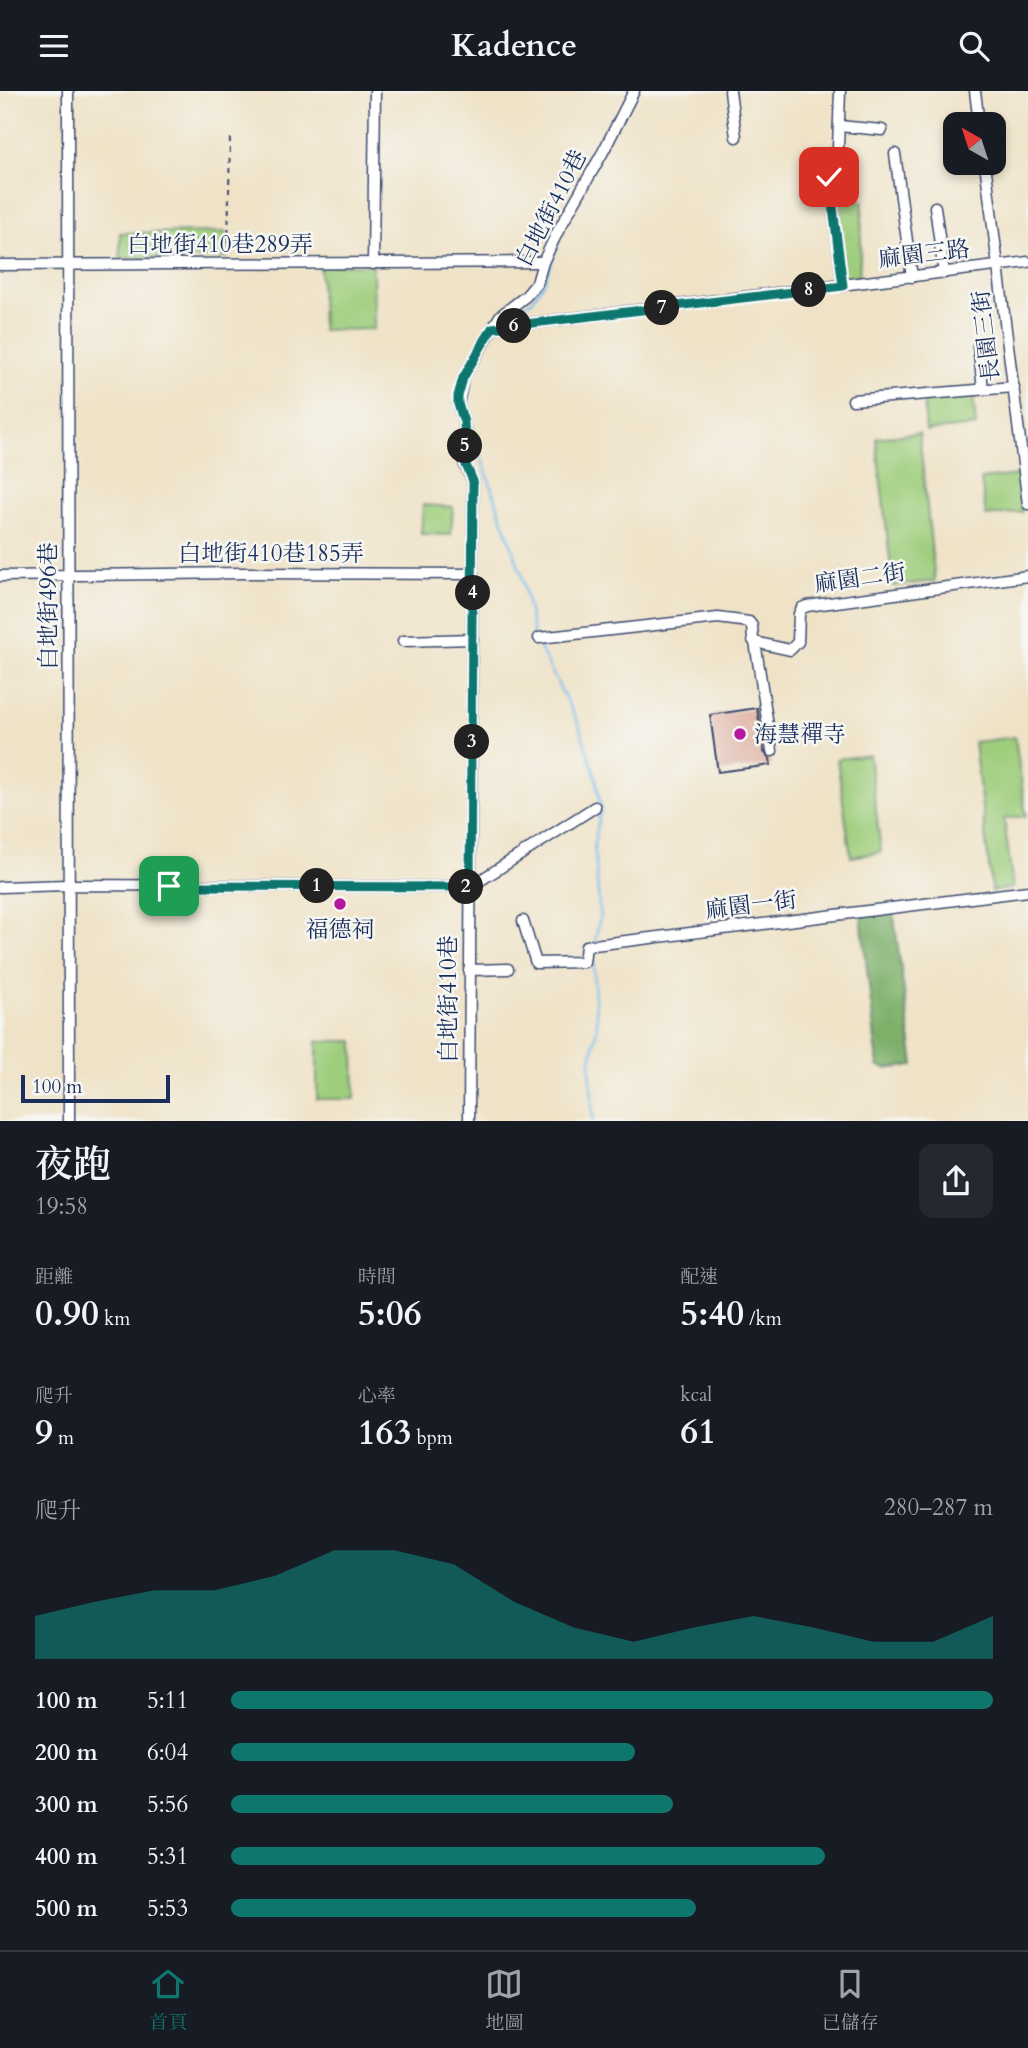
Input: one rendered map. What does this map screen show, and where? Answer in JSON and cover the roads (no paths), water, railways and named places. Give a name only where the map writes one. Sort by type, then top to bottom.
[{"type":"street","name":"白地街496巷","points":[[68,91],[69,1121]]},
{"type":"street","points":[[373,264],[375,91]]},
{"type":"street","name":"白地街410巷","points":[[469,1121],[473,481],[466,465],[464,422],[458,396],[463,378],[500,316],[526,296],[537,283],[543,262],[558,231],[604,152],[634,91]]},
{"type":"street","points":[[730,91],[736,137]]},
{"type":"street","points":[[840,91],[838,148],[829,177],[843,286]]},
{"type":"street","points":[[975,91],[978,112]]},
{"type":"street","points":[[839,126],[882,130]]},
{"type":"street","points":[[895,155],[912,277]]},
{"type":"street","name":"長園三街","points":[[987,175],[1028,504]]},
{"type":"street","points":[[935,207],[944,273]]},
{"type":"street","name":"白地街410巷289弄","points":[[0,265],[543,262]]},
{"type":"street","name":"麻園三路","points":[[492,328],[1028,262]]},
{"type":"street","points":[[978,346],[984,389]]},
{"type":"street","points":[[853,400],[1014,387]]},
{"type":"street","name":"白地街410巷185弄","points":[[0,576],[473,574]]},
{"type":"street","name":"麻園二街","points":[[755,642],[790,650],[796,646],[799,614],[802,608],[807,606],[1028,576]]},
{"type":"street","points":[[539,638],[719,618],[749,622],[755,642],[772,751]]},
{"type":"street","points":[[403,641],[473,639]]},
{"type":"street","points":[[0,887],[470,887],[595,807]]},
{"type":"street","name":"麻園一街","points":[[523,921],[536,963],[584,962],[586,947],[1028,891]]},
{"type":"street","points":[[470,970],[508,969]]},
{"type":"waterway","points":[[518,308],[532,301],[545,279],[560,239]]},
{"type":"waterway","points":[[472,373],[467,403],[477,445],[522,576],[534,637],[579,725],[596,778],[601,808],[594,844],[600,916],[595,942]]},
{"type":"waterway","points":[[593,1121],[590,1066],[597,1027],[594,955]]},
{"type":"place","name":"海慧禪寺","points":[[740,734]]},
{"type":"place","name":"福德祠","points":[[340,904]]}]
